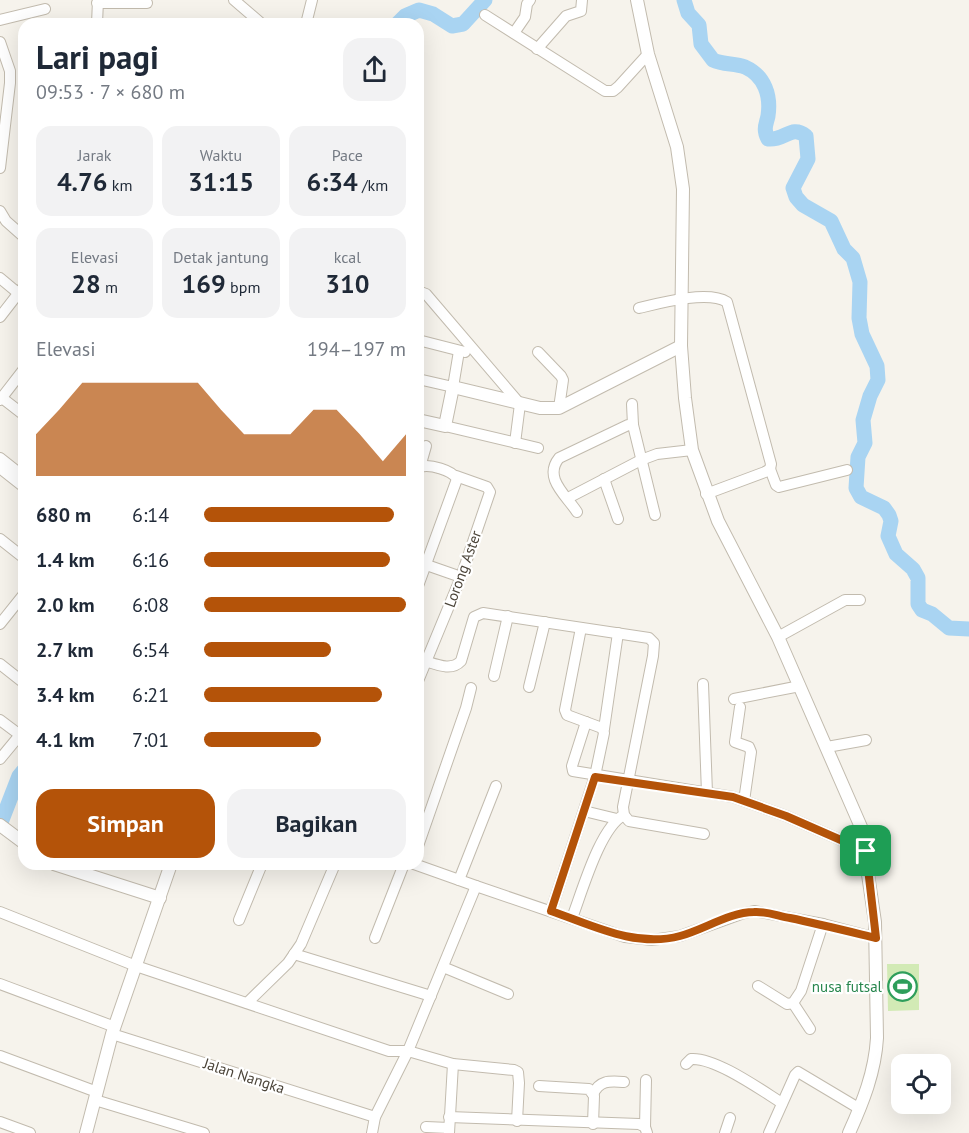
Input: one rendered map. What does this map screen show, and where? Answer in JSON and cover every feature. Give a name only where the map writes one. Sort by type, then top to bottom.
[{"type":"street","points":[[234,0],[255,18]]},
{"type":"street","points":[[308,18],[312,0]]},
{"type":"street","points":[[514,33],[525,17],[530,0]]},
{"type":"street","points":[[537,49],[566,16],[581,11],[582,0]]},
{"type":"street","points":[[636,0],[648,54],[680,163],[683,217],[681,346],[692,450],[706,494],[743,573],[778,637],[858,818],[866,851],[876,938],[878,1019],[876,1055],[869,1083],[849,1133]]},
{"type":"street","points":[[97,18],[98,1],[147,3]]},
{"type":"street","points":[[0,20],[45,9]]},
{"type":"street","points":[[485,15],[605,91],[610,92],[618,87],[648,54]]},
{"type":"street","points":[[0,42],[10,71],[4,109],[0,168]]},
{"type":"street","points":[[0,211],[6,221],[18,232]]},
{"type":"street","points":[[0,278],[18,290]]},
{"type":"street","points":[[424,293],[520,404],[514,443]]},
{"type":"street","points":[[0,317],[18,297]]},
{"type":"street","points":[[639,308],[681,298],[719,299],[727,302],[771,458],[770,469],[776,485],[779,487],[847,470]]},
{"type":"street","points":[[424,342],[480,356]]},
{"type":"street","points":[[424,380],[520,404],[540,408],[559,408],[681,346]]},
{"type":"street","points":[[445,426],[459,351]]},
{"type":"street","points":[[538,352],[563,380],[559,408]]},
{"type":"street","points":[[18,377],[1,399],[18,411]]},
{"type":"street","points":[[632,404],[633,425],[656,515]]},
{"type":"street","points":[[424,421],[538,448]]},
{"type":"street","points":[[577,512],[554,481],[556,461],[627,425],[633,425]]},
{"type":"street","points":[[424,453],[426,446]]},
{"type":"street","points":[[568,498],[641,460],[657,454],[692,450]]},
{"type":"street","points":[[0,458],[18,472]]},
{"type":"street","points":[[424,467],[453,473],[457,479],[424,558]]},
{"type":"street","points":[[0,468],[18,482]]},
{"type":"street","points":[[706,494],[770,469]]},
{"type":"street","name":"Lorong Aster","points":[[424,658],[461,577],[490,492],[487,487],[477,482],[456,476]]},
{"type":"street","points":[[604,479],[618,519]]},
{"type":"street","points":[[0,554],[4,542],[18,553]]},
{"type":"street","points":[[424,564],[461,577]]},
{"type":"street","points":[[0,624],[4,611],[18,599]]},
{"type":"street","points":[[778,637],[845,600],[860,600]]},
{"type":"street","points":[[424,660],[453,668],[461,661],[474,617],[483,613],[649,638],[654,643],[648,690],[621,817],[604,835],[572,918]]},
{"type":"street","points":[[494,676],[508,616]]},
{"type":"street","points":[[529,687],[545,622]]},
{"type":"street","points":[[581,628],[565,710],[567,715],[604,729]]},
{"type":"street","points":[[551,911],[595,777],[618,633]]},
{"type":"street","points":[[0,664],[18,678]]},
{"type":"street","points":[[703,684],[707,793]]},
{"type":"street","points":[[744,801],[751,752],[750,748],[736,744],[735,741],[737,703],[800,686]]},
{"type":"street","points":[[424,829],[471,688]]},
{"type":"street","points":[[0,720],[18,730]]},
{"type":"street","points":[[586,722],[572,770],[595,777],[707,793],[744,801],[786,816],[866,851]]},
{"type":"street","points":[[0,759],[18,737]]},
{"type":"street","points":[[827,747],[866,740]]},
{"type":"street","points":[[459,880],[496,786]]},
{"type":"street","points":[[584,811],[704,834]]},
{"type":"street","points":[[0,825],[18,839]]},
{"type":"street","points":[[424,868],[625,937],[652,940],[680,936],[748,912],[761,912],[823,924],[876,938]]},
{"type":"street","points":[[73,870],[160,898]]},
{"type":"street","points":[[86,1133],[113,1030],[169,870]]},
{"type":"street","points":[[238,920],[259,870]]},
{"type":"street","points":[[247,1003],[288,963],[301,944],[332,870]]},
{"type":"street","points":[[375,938],[402,870]]},
{"type":"street","points":[[372,1133],[375,1117],[408,1051],[476,886]]},
{"type":"street","points":[[0,912],[136,966],[389,1051],[408,1051],[453,1064],[514,1070],[518,1072],[519,1083],[517,1120]]},
{"type":"street","points":[[794,1003],[801,991],[823,924]]},
{"type":"street","points":[[294,954],[431,996]]},
{"type":"street","points":[[443,967],[508,994]]},
{"type":"street","name":"Jalan Nangka","points":[[0,984],[113,1030],[375,1117]]},
{"type":"street","points":[[758,986],[787,1004],[794,1003]]},
{"type":"street","points":[[794,1003],[810,1029]]},
{"type":"street","points":[[0,1056],[96,1096],[204,1133]]},
{"type":"street","points":[[686,1064],[691,1059],[696,1059],[718,1066],[782,1103]]},
{"type":"street","points":[[449,1126],[453,1064]]},
{"type":"street","points":[[769,1133],[798,1072],[860,1109]]},
{"type":"street","points":[[646,1080],[646,1130]]},
{"type":"street","points":[[593,1124],[593,1094],[597,1086],[604,1082],[624,1082]]},
{"type":"street","points":[[539,1086],[589,1089],[593,1094]]},
{"type":"street","points":[[724,1133],[730,1118]]},
{"type":"street","points":[[426,1128],[517,1120],[639,1124],[646,1130]]},
{"type":"street","points":[[0,1122],[30,1133]]},
{"type":"green space","name":"nusa futsal","points":[[887,964],[919,964],[919,1010],[888,1011]]},
{"type":"waterway","points":[[403,18],[419,10],[433,14],[452,26],[463,24],[485,0]]},
{"type":"waterway","points":[[684,0],[688,13],[699,25],[701,44],[713,60],[745,67],[762,81],[768,101],[765,130],[768,139],[779,138],[792,132],[806,136],[808,159],[793,188],[796,197],[803,205],[831,221],[844,249],[853,258],[860,282],[859,318],[862,334],[877,366],[878,380],[870,396],[863,420],[865,443],[858,457],[856,488],[861,497],[884,508],[889,515],[891,521],[888,536],[896,554],[913,569],[918,578],[918,604],[922,610],[932,614],[949,628],[969,629]]},
{"type":"waterway","points":[[0,825],[18,779]]},
{"type":"place","name":"nusa futsal","points":[[903,987]]},
{"type":"route","points":[[595,777],[733,797],[786,816],[866,851],[876,938],[823,924],[761,912],[748,912],[680,936],[667,939],[638,939],[625,937],[551,911],[595,777]]}]
